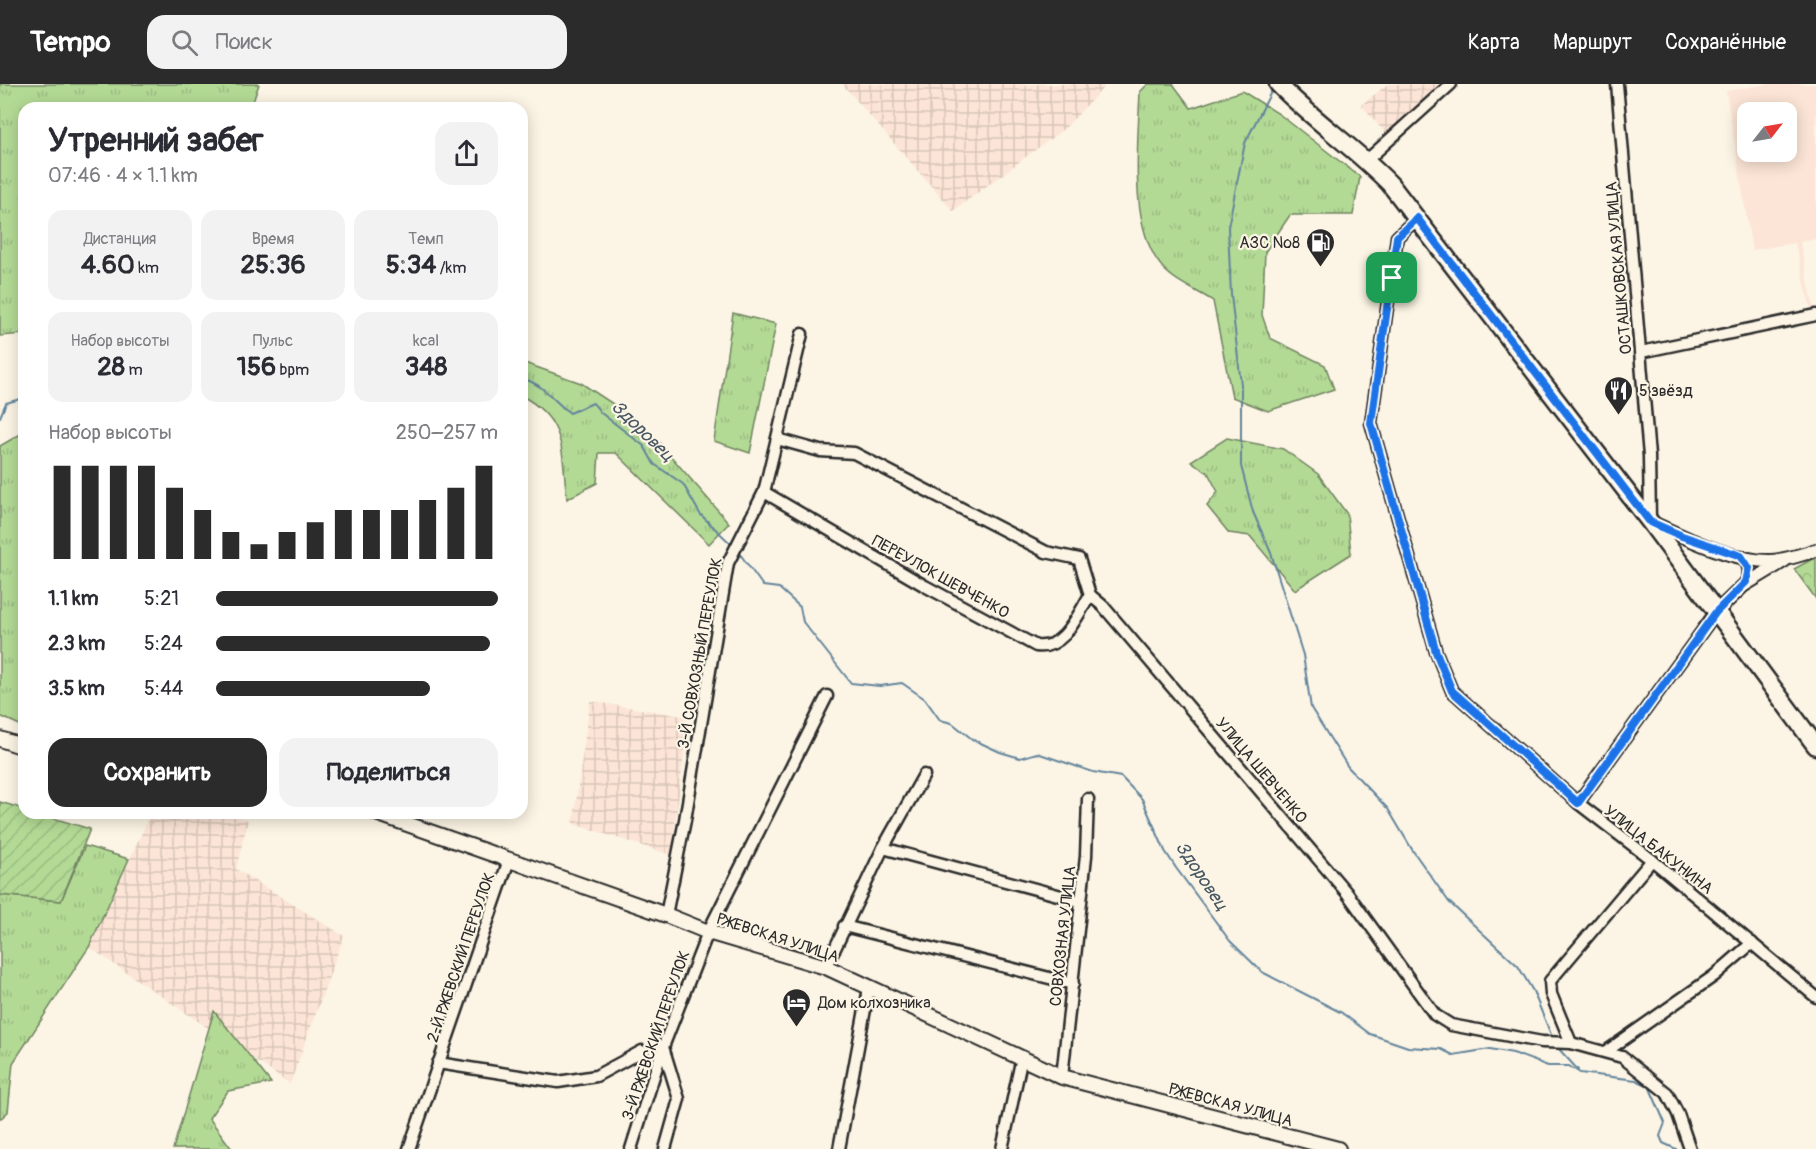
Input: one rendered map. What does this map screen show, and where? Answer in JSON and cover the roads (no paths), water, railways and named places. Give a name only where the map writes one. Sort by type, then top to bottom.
[{"type":"main road","points":[[1278,84],[1302,108],[1367,160],[1390,184],[1650,522],[1816,746]]},
{"type":"main road","points":[[0,739],[18,745]]},
{"type":"main road","name":"РЖЕВСКАЯ УЛИЦА","points":[[393,819],[666,915],[708,932],[826,967],[1062,1077],[1338,1149]]},
{"type":"street","points":[[1367,160],[1451,84]]},
{"type":"street","name":"ОСТАШКОВСКАЯ УЛИЦА","points":[[1617,84],[1649,456],[1650,522]]},
{"type":"street","name":"УЛИЦА БАКУНИНА","points":[[1417,218],[1397,237],[1371,423],[1436,652],[1452,691],[1578,803],[1652,860],[1816,997]]},
{"type":"street","points":[[1641,352],[1816,315]]},
{"type":"street","name":"3-Й СОВХОЗНЫЙ ПЕРЕУЛОК","points":[[666,915],[685,820],[728,563],[764,492],[802,334]]},
{"type":"street","points":[[777,439],[820,451],[854,453],[1046,552],[1080,558],[1090,595]]},
{"type":"street","name":"ПЕРЕУЛОК ШЕВЧЕНКО","points":[[764,492],[925,586],[1036,646],[1045,647],[1066,635],[1090,595]]},
{"type":"street","points":[[1650,522],[1682,536],[1741,556],[1763,561],[1786,560]]},
{"type":"street","points":[[1672,552],[1675,543],[1682,536]]},
{"type":"street","points":[[1578,803],[1716,612],[1743,586],[1786,560],[1816,550]]},
{"type":"street","points":[[1741,556],[1747,564],[1749,573],[1743,586]]},
{"type":"street","name":"УЛИЦА ШЕВЧЕНКО","points":[[1090,595],[1103,606],[1347,893],[1435,1016],[1451,1025],[1542,1042],[1571,1043],[1607,1051],[1622,1057],[1667,1093],[1678,1114],[1690,1149]]},
{"type":"street","points":[[708,932],[827,696]]},
{"type":"street","points":[[826,967],[883,848],[924,775]]},
{"type":"street","name":"СОВХОЗНАЯ УЛИЦА","points":[[1062,1077],[1086,856],[1088,799]]},
{"type":"street","points":[[883,848],[1080,901]]},
{"type":"street","name":"2-Й РЖЕВСКИЙ ПЕРЕУЛОК","points":[[410,1149],[509,860]]},
{"type":"street","points":[[1571,1043],[1551,994],[1550,981],[1652,860]]},
{"type":"street","points":[[844,927],[1073,984]]},
{"type":"street","name":"3-Й РЖЕВСКИЙ ПЕРЕУЛОК","points":[[632,1149],[663,1047],[708,932]]},
{"type":"street","points":[[1607,1051],[1714,976],[1752,943]]},
{"type":"street","points":[[839,1149],[869,987]]},
{"type":"street","points":[[663,1047],[679,1099],[665,1149]]},
{"type":"street","name":"2-Й РЖЕВСКИЙ ПЕРЕУЛОК","points":[[438,1063],[558,1082],[596,1076],[642,1051]]},
{"type":"street","points":[[1002,1149],[1022,1057]]},
{"type":"waterway","points":[[1272,90],[1245,143],[1228,227],[1231,295],[1241,385],[1241,466],[1253,512],[1271,553],[1303,655],[1311,708],[1348,767],[1388,809],[1413,851],[1449,902],[1518,966],[1533,991],[1552,1037]]},
{"type":"waterway","name":"Здоровец","points":[[528,380],[570,413],[593,403],[601,413],[644,446],[654,464],[683,484],[700,514],[730,543]]},
{"type":"waterway","name":"Здоровец","points":[[0,417],[6,403],[18,400]]},
{"type":"waterway","name":"Здоровец","points":[[740,554],[763,586],[779,588],[800,607],[803,622],[851,683],[880,686],[902,683],[925,699],[940,720],[952,723],[972,739],[1000,752],[1020,758],[1037,753],[1093,772],[1121,777],[1142,799],[1165,851],[1176,868],[1230,941],[1262,972],[1342,1013],[1370,1034],[1408,1047],[1441,1049],[1453,1055],[1490,1049],[1513,1053],[1548,1066],[1569,1066],[1580,1073],[1636,1080],[1649,1086],[1665,1123],[1660,1136],[1663,1143],[1676,1149]]},
{"type":"waterway","points":[[1558,1048],[1578,1070]]},
{"type":"place","name":"АЗС №8","points":[[1321,268]]},
{"type":"place","name":"5 звёзд","points":[[1618,416]]},
{"type":"place","name":"Дом колхозника","points":[[797,1028]]}]
